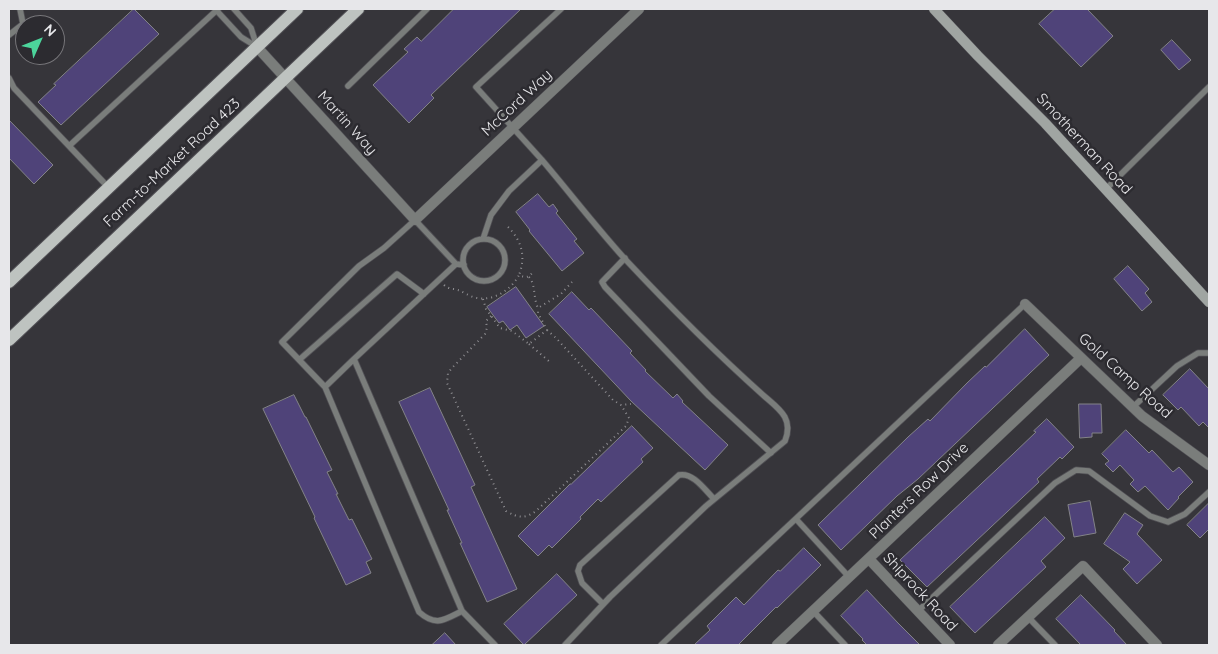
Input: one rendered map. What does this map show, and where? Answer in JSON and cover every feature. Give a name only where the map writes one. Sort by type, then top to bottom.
[{"type":"main road","name":"Farm-to-Market Road 423","points":[[9,282],[296,9]]},
{"type":"main road","name":"Farm-to-Market Road 423","points":[[9,340],[358,9]]},
{"type":"street","name":"McCord Way","points":[[415,220],[639,9]]},
{"type":"street","name":"Smotherman Road","points":[[934,9],[978,56],[1045,122],[1209,302]]},
{"type":"street","name":"Martin Way","points":[[257,47],[415,220]]},
{"type":"street","name":"Gold Camp Road","points":[[1025,304],[1142,416],[1209,465]]},
{"type":"street","name":"Planters Row Drive","points":[[778,645],[1081,358]]},
{"type":"street","name":"Shiprock Road","points":[[869,560],[950,645]]},
{"type":"street","points":[[998,645],[1083,566],[1157,645]]},
{"type":"lane","points":[[9,35],[23,24],[20,9]]},
{"type":"lane","points":[[234,9],[251,28],[257,47]]},
{"type":"lane","points":[[348,86],[427,9]]},
{"type":"lane","points":[[69,146],[217,10],[241,37],[257,47]]},
{"type":"lane","points":[[558,10],[476,87],[542,160],[625,258],[714,351],[784,415],[789,424],[785,441],[714,499],[603,604],[565,645]]},
{"type":"lane","points":[[9,78],[14,88],[108,187]]},
{"type":"lane","points":[[1106,188],[1209,87]]},
{"type":"lane","points":[[483,239],[491,215],[509,191],[542,160]]},
{"type":"lane","points":[[462,611],[442,621],[433,621],[419,612],[325,387],[282,342],[359,266],[384,248],[415,220],[456,264],[464,265]]},
{"type":"lane","points":[[483,239],[494,241],[503,250],[506,261],[502,273],[492,280],[480,281],[470,275],[464,265],[463,259],[467,248],[477,240],[483,239]]},
{"type":"lane","points":[[625,258],[602,282],[605,287],[709,396],[771,453]]},
{"type":"lane","points":[[325,387],[456,264]]},
{"type":"lane","points":[[300,360],[397,274],[424,294]]},
{"type":"lane","points":[[661,645],[1025,304]]},
{"type":"lane","points":[[1133,407],[1177,366],[1198,353],[1209,354]]},
{"type":"lane","points":[[354,359],[462,611],[495,645]]},
{"type":"lane","points":[[918,611],[1055,483],[1076,470],[1089,471],[1150,516],[1168,522],[1185,514],[1209,492]]},
{"type":"lane","points":[[603,604],[582,584],[578,571],[580,565],[679,475],[683,474],[693,478],[714,499]]},
{"type":"lane","points":[[796,519],[850,578]]},
{"type":"lane","points":[[814,612],[845,645]]},
{"type":"lane","points":[[1028,617],[1055,645]]},
{"type":"path","points":[[439,280],[451,290],[457,290],[475,298],[484,299],[498,295],[512,286],[522,267],[522,248],[508,227]]},
{"type":"path","points":[[519,275],[525,278],[529,277],[533,272]]},
{"type":"path","points":[[491,316],[486,321],[488,328],[485,334],[448,373],[447,383],[506,511],[514,516],[528,517],[626,426],[630,418],[620,405],[613,400],[547,330],[538,313],[533,297],[532,280],[529,277]]},
{"type":"path","points":[[538,308],[561,294],[572,282]]},
{"type":"path","points":[[484,299],[486,309],[500,328],[512,331],[551,363]]},
{"type":"path","points":[[529,344],[547,330]]},
{"type":"path","points":[[620,405],[631,404]]},
{"type":"building","points":[[134,9],[159,34],[61,125],[38,102],[56,85],[54,84]]},
{"type":"building","points":[[454,9],[521,9],[431,95],[434,98],[409,123],[373,85],[408,52],[404,49],[417,37],[421,41]]},
{"type":"building","points":[[1055,9],[1087,9],[1113,36],[1081,67],[1039,24]]},
{"type":"building","points":[[1172,40],[1191,60],[1179,70],[1161,50]]},
{"type":"building","points":[[9,120],[53,165],[34,184],[9,158]]},
{"type":"building","points":[[538,194],[549,207],[553,204],[558,211],[556,213],[577,239],[574,241],[584,253],[562,271],[516,212]]},
{"type":"building","points":[[1128,266],[1149,289],[1145,293],[1152,302],[1142,311],[1114,279]]},
{"type":"building","points":[[516,287],[544,326],[526,338],[517,325],[510,330],[503,321],[499,323],[487,307]]},
{"type":"building","points":[[572,292],[589,310],[591,308],[632,351],[630,353],[645,371],[673,398],[677,394],[682,402],[728,445],[705,470],[631,401],[549,314]]},
{"type":"building","points":[[1025,329],[1049,355],[841,550],[818,525],[908,437],[928,419],[930,421],[967,383]]},
{"type":"building","points":[[1190,369],[1209,389],[1209,428],[1203,422],[1199,426],[1181,407],[1178,410],[1163,395]]},
{"type":"building","points":[[430,388],[475,485],[471,487],[517,589],[487,602],[460,543],[462,543],[447,510],[449,510],[399,402]]},
{"type":"building","points":[[294,395],[332,470],[327,472],[338,494],[336,494],[349,520],[352,519],[372,559],[366,562],[371,573],[346,585],[263,409]]},
{"type":"building","points":[[1079,404],[1101,404],[1102,433],[1092,433],[1092,437],[1080,438]]},
{"type":"building","points":[[1047,419],[1074,447],[1062,459],[1060,457],[1037,479],[1039,482],[927,587],[900,560],[1036,432],[1034,431]]},
{"type":"building","points":[[632,426],[653,448],[641,459],[643,462],[601,502],[598,499],[552,548],[549,545],[538,556],[518,536]]},
{"type":"building","points":[[1126,430],[1149,453],[1152,450],[1173,472],[1179,467],[1193,482],[1168,510],[1145,486],[1138,492],[1130,484],[1134,480],[1120,465],[1113,472],[1105,464],[1109,461],[1102,454]]},
{"type":"building","points":[[1090,501],[1096,533],[1074,537],[1068,505]]},
{"type":"building","points":[[1209,503],[1209,529],[1200,538],[1187,525]]},
{"type":"building","points":[[1125,513],[1143,525],[1137,534],[1162,560],[1137,584],[1123,569],[1130,562],[1104,544]]},
{"type":"building","points":[[1045,517],[1065,538],[1041,561],[1046,567],[975,633],[950,607]]},
{"type":"building","points":[[804,548],[821,565],[738,645],[694,645],[710,630],[707,626],[736,597],[744,605],[778,570],[780,571]]},
{"type":"building","points":[[557,574],[577,595],[524,645],[504,624]]},
{"type":"building","points":[[867,590],[920,645],[867,645],[862,640],[841,616]]},
{"type":"building","points":[[1081,595],[1127,645],[1081,645],[1056,619]]},
{"type":"building","points":[[445,633],[456,645],[432,645]]}]
